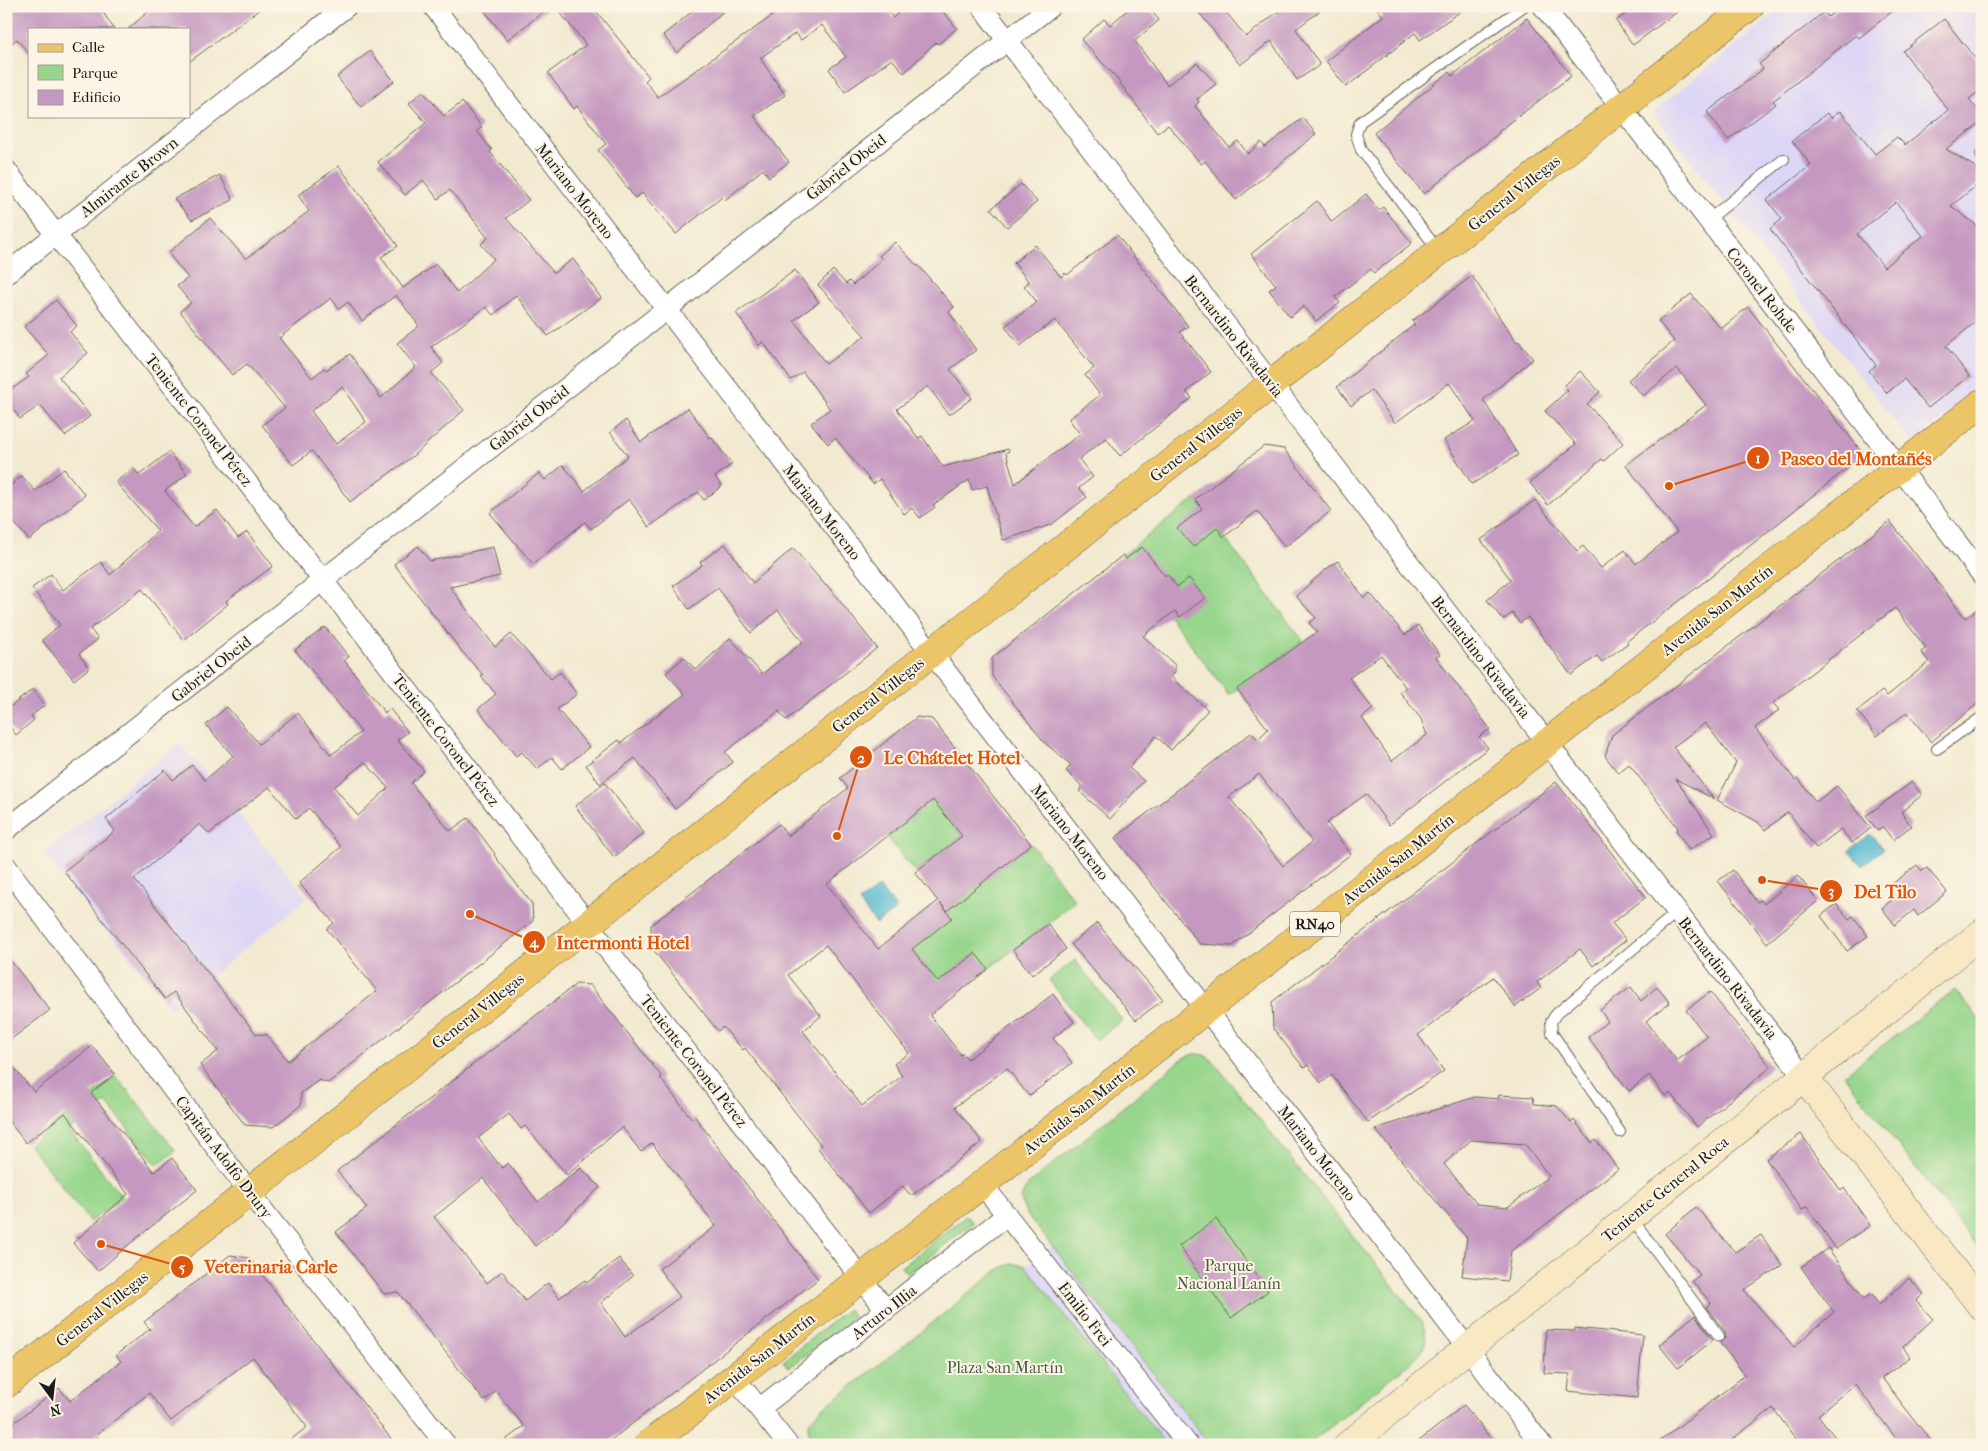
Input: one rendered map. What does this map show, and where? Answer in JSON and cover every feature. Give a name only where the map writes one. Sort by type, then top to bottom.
[{"type":"main road","name":"General Villegas","points":[[6,1384],[1750,6]]},
{"type":"main road","name":"Avenida San Martín","points":[[648,1445],[1982,403]]},
{"type":"main road","name":"Teniente General Roca","points":[[1348,1445],[1982,933]]},
{"type":"main road","name":"Bernardino Rivadavia","points":[[1804,1077],[1982,1307]]},
{"type":"street","name":"Almirante Brown","points":[[6,274],[347,6]]},
{"type":"street","name":"Mariano Moreno","points":[[433,6],[1542,1445]]},
{"type":"street","name":"Bernardino Rivadavia","points":[[981,6],[1804,1077]]},
{"type":"street","name":"Gabriel Obeid","points":[[6,830],[1051,6]]},
{"type":"street","name":"Coronel Rohde","points":[[1543,6],[1982,574]]},
{"type":"street","name":"Teniente Coronel Pérez","points":[[6,170],[886,1310]]},
{"type":"street","name":"Capitán Adolfo Drury","points":[[6,866],[249,1192],[446,1445]]},
{"type":"street","name":"Emilio Frei","points":[[982,1184],[1188,1445]]},
{"type":"street","name":"Arturo Illia","points":[[760,1408],[1007,1215]]},
{"type":"street","points":[[734,1377],[788,1445]]},
{"type":"lane","points":[[1439,252],[1361,150],[1356,134],[1360,122],[1524,6]]},
{"type":"lane","points":[[1708,220],[1784,159]]},
{"type":"lane","points":[[1937,749],[1982,717]]},
{"type":"lane","points":[[1620,1132],[1552,1033],[1551,1022],[1556,1014],[1677,912]]},
{"type":"lane","points":[[1631,1216],[1719,1336]]},
{"type":"shaded area","points":[[1785,6],[1982,6],[1982,388],[1912,443],[1653,112]]},
{"type":"shaded area","points":[[180,743],[307,898],[171,1009],[44,854]]},
{"type":"shaded area","points":[[1052,1246],[1210,1445],[1166,1445],[1026,1266]]},
{"type":"shaded area","points":[[800,1431],[810,1445],[783,1445]]},
{"type":"green space","points":[[1195,499],[1303,641],[1229,695],[1123,555]]},
{"type":"green space","points":[[887,741],[962,836],[915,872],[887,837],[924,807],[878,748]]},
{"type":"green space","points":[[1031,844],[1075,901],[988,969],[975,953],[938,982],[912,949],[951,918],[946,911]]},
{"type":"green space","points":[[1075,960],[1122,1020],[1096,1040],[1049,980]]},
{"type":"green space","points":[[1955,990],[1982,1023],[1982,1253],[1844,1075]]},
{"type":"green space","name":"Parque Nacional Lanín","points":[[1204,1055],[1212,1060],[1422,1322],[1426,1339],[1423,1348],[1417,1356],[1308,1445],[1210,1445],[1025,1212],[1021,1199],[1029,1184],[1178,1062],[1187,1056]]},
{"type":"green space","points":[[116,1076],[176,1151],[157,1165],[106,1102],[69,1130],[122,1197],[90,1222],[29,1145]]},
{"type":"green space","points":[[967,1215],[973,1223],[907,1274],[901,1267]]},
{"type":"green space","name":"Plaza San Martín","points":[[1011,1263],[1026,1266],[1166,1445],[815,1445],[808,1428],[811,1420],[823,1408],[996,1271]]},
{"type":"green space","points":[[848,1309],[854,1317],[789,1368],[783,1361]]},
{"type":"water","points":[[1870,834],[1883,849],[1862,866],[1849,851]]},
{"type":"water","points":[[879,887],[897,909],[876,924],[859,902]]},
{"type":"building","points":[[6,6],[99,6],[113,28],[28,28],[28,53],[17,39],[6,48]]},
{"type":"building","points":[[155,6],[264,6],[190,61],[190,28],[129,28]]},
{"type":"building","points":[[481,6],[551,6],[507,40]]},
{"type":"building","points":[[555,6],[592,6],[649,77],[645,81],[658,97],[786,6],[885,6],[893,18],[905,6],[938,6],[957,28],[938,44],[936,42],[904,73],[892,59],[845,92],[829,69],[846,57],[822,25],[801,40],[796,33],[760,58],[785,95],[754,116],[789,162],[769,177],[763,169],[725,200],[722,197],[676,234],[642,193],[635,198],[598,150],[606,144],[577,106],[574,109],[548,73],[586,45]]},
{"type":"building","points":[[699,6],[729,6],[677,53],[663,35]]},
{"type":"building","points":[[1132,6],[1147,6],[1159,20],[1135,41],[1167,85],[1197,63],[1216,84],[1197,99],[1199,102],[1195,106],[1229,147],[1238,141],[1248,154],[1261,142],[1265,147],[1303,118],[1316,134],[1236,200],[1205,161],[1201,164],[1168,125],[1157,133],[1114,75],[1081,40],[1104,19],[1110,25]]},
{"type":"building","points":[[1194,6],[1221,6],[1246,37],[1285,6],[1326,6],[1296,29],[1320,65],[1297,80],[1271,41],[1240,65]]},
{"type":"building","points":[[1375,6],[1468,6],[1420,40],[1415,33],[1346,87],[1326,61],[1383,16]]},
{"type":"building","points":[[1636,6],[1685,6],[1633,45],[1616,21]]},
{"type":"building","points":[[1841,6],[1899,6],[1859,38],[1856,35],[1773,101],[1776,104],[1728,140],[1707,112],[1763,69],[1759,64],[1824,12],[1828,17]]},
{"type":"building","points":[[1527,18],[1571,76],[1498,132],[1424,194],[1374,133],[1449,72],[1452,76]]},
{"type":"building","points":[[1944,19],[1982,67],[1982,89],[1969,99],[1982,115],[1982,122],[1946,149],[1977,168],[1981,182],[1951,206],[1975,224],[1982,240],[1982,317],[1946,346],[1969,376],[1928,408],[1904,379],[1887,393],[1869,371],[1876,365],[1770,229],[1782,219],[1767,200],[1811,165],[1792,141],[1827,113],[1831,118],[1840,111],[1875,154],[1897,137],[1905,145],[1948,110],[1903,51]],"holes":[[[1896,202],[1923,236],[1884,267],[1857,234]]]},
{"type":"building","points":[[370,51],[394,81],[361,107],[337,77]]},
{"type":"building","points":[[423,91],[444,116],[462,102],[482,127],[477,131],[492,150],[490,152],[529,200],[506,218],[554,273],[573,259],[601,298],[548,336],[516,295],[493,315],[486,307],[431,347],[443,363],[431,373],[464,410],[413,456],[350,502],[312,451],[293,465],[262,425],[285,408],[247,364],[232,375],[180,311],[191,303],[177,286],[188,278],[168,253],[210,218],[246,259],[309,211],[298,195],[339,166],[398,246],[381,257],[403,288],[436,264],[457,293],[494,259],[481,244],[488,238],[450,190],[438,199],[423,180],[405,195],[378,162],[426,123],[409,103]],"holes":[[[396,295],[419,326],[397,343],[416,367],[381,398],[350,354],[326,370],[324,368],[312,378],[279,338],[331,298],[339,309],[348,302],[362,321]],[[342,387],[366,422],[336,444],[311,411]]]},
{"type":"building","points":[[220,175],[233,200],[192,220],[174,199]]},
{"type":"building","points":[[1021,184],[1037,202],[1007,227],[991,209]]},
{"type":"building","points":[[1366,194],[1379,210],[1383,207],[1412,243],[1374,273],[1371,269],[1335,297],[1340,303],[1316,321],[1304,306],[1290,317],[1269,290],[1276,285],[1251,254],[1317,201],[1332,222]]},
{"type":"building","points":[[1117,235],[1188,326],[1180,332],[1211,372],[1186,392],[1192,398],[1120,456],[1106,438],[1079,459],[1093,477],[1079,488],[1087,497],[1051,525],[1003,540],[987,486],[972,490],[969,480],[933,505],[935,507],[920,518],[912,508],[904,514],[880,479],[873,484],[835,438],[828,444],[811,423],[830,409],[803,372],[791,380],[763,342],[759,345],[736,313],[795,270],[819,302],[794,320],[826,364],[865,336],[818,285],[833,270],[846,284],[849,281],[853,285],[882,259],[879,256],[895,242],[918,265],[954,307],[949,312],[976,350],[950,369],[972,398],[949,415],[928,386],[897,409],[918,438],[922,436],[943,467],[1008,449],[1009,451],[1006,453],[1015,484],[1080,434],[1069,419],[1100,395],[1085,375],[1094,368],[1055,320],[1020,346],[1005,326],[1037,302],[1024,286],[1029,282],[1014,263],[1035,245],[1061,277],[1065,273],[1067,275]]},
{"type":"building","points":[[1472,276],[1516,342],[1518,341],[1533,359],[1483,400],[1518,455],[1472,484],[1444,440],[1475,421],[1449,383],[1395,423],[1371,390],[1351,406],[1337,387],[1415,324],[1412,321]]},
{"type":"building","points":[[1691,294],[1721,329],[1748,307],[1864,455],[1627,641],[1628,643],[1602,662],[1597,656],[1571,675],[1528,617],[1520,623],[1512,613],[1503,620],[1487,600],[1511,580],[1481,540],[1535,500],[1577,551],[1583,546],[1601,568],[1625,550],[1636,564],[1677,532],[1626,465],[1706,405],[1677,368],[1643,396],[1628,380],[1674,341],[1658,321]]},
{"type":"building","points":[[56,300],[77,326],[70,332],[88,353],[59,377],[90,416],[65,436],[40,405],[20,419],[6,399],[6,393],[29,377],[26,374],[49,355],[24,327]]},
{"type":"building","points":[[1580,371],[1600,392],[1587,404],[1623,443],[1604,461],[1602,459],[1548,505],[1530,483],[1576,444],[1545,411],[1568,390],[1564,386]]},
{"type":"building","points":[[688,408],[732,464],[715,477],[722,486],[704,500],[698,492],[649,527],[629,499],[591,529],[585,522],[533,564],[490,513],[539,473],[545,480],[563,465],[584,491],[628,456],[610,432],[626,420],[641,442]]},
{"type":"building","points":[[1264,446],[1284,449],[1331,511],[1285,547],[1257,511],[1224,537],[1217,528],[1193,547],[1177,528],[1202,509],[1195,499]]},
{"type":"building","points":[[169,452],[187,474],[165,491],[194,527],[217,510],[238,538],[247,532],[273,566],[226,601],[228,604],[184,640],[142,589],[90,629],[98,639],[79,654],[89,668],[74,680],[42,640],[60,625],[32,588],[51,574],[63,590],[101,562],[110,575],[158,531],[116,482],[133,468],[139,475]]},
{"type":"building","points":[[64,469],[85,495],[29,540],[6,513],[6,489],[22,476],[35,491]]},
{"type":"building","points":[[1890,521],[1965,618],[1982,605],[1982,700],[1931,742],[1907,712],[1877,736],[1857,711],[1882,691],[1887,696],[1929,662],[1921,652],[1926,648],[1895,608],[1773,703],[1779,710],[1755,728],[1795,780],[1798,778],[1816,802],[1837,786],[1871,828],[1852,843],[1841,829],[1816,848],[1788,812],[1765,830],[1758,822],[1717,800],[1736,763],[1705,723],[1673,747],[1714,799],[1676,779],[1714,834],[1689,850],[1676,830],[1678,828],[1629,764],[1618,773],[1605,756],[1612,735]]},
{"type":"building","points":[[725,544],[753,583],[793,548],[827,585],[877,648],[786,720],[779,711],[725,752],[733,762],[675,809],[635,758],[600,784],[586,765],[619,740],[621,743],[685,694],[666,673],[684,657],[696,670],[730,638],[762,674],[803,642],[778,610],[751,633],[718,588],[689,609],[673,586],[702,565],[700,562]]},
{"type":"building","points":[[418,546],[430,561],[493,547],[500,576],[450,587],[495,647],[511,634],[551,679],[560,672],[577,694],[557,709],[589,747],[562,769],[552,757],[537,769],[522,752],[516,756],[478,709],[496,694],[481,676],[483,675],[459,648],[394,564]]},
{"type":"building","points":[[1142,547],[1165,576],[1167,574],[1177,587],[1189,578],[1205,598],[1180,617],[1175,611],[1143,636],[1175,665],[1175,672],[1171,677],[1208,710],[1171,750],[1156,736],[1129,768],[1144,781],[1110,819],[1079,791],[1083,787],[1066,771],[1071,765],[1045,743],[992,676],[992,658],[1123,555],[1126,559]]},
{"type":"building","points":[[1338,561],[1364,598],[1370,593],[1405,635],[1418,625],[1440,655],[1436,657],[1490,729],[1479,737],[1488,748],[1389,825],[1366,794],[1327,823],[1351,854],[1232,946],[1200,944],[1115,838],[1251,733],[1258,739],[1268,729],[1237,689],[1317,632],[1309,623],[1316,618],[1296,596]],"holes":[[[1381,655],[1406,688],[1400,692],[1421,719],[1427,735],[1392,761],[1362,718],[1373,709],[1349,678]],[[1259,774],[1312,842],[1283,866],[1229,797]]]},
{"type":"building","points":[[325,627],[349,657],[344,660],[385,713],[390,709],[408,732],[397,740],[424,771],[411,783],[450,831],[468,818],[532,904],[533,921],[328,1083],[319,1080],[301,1093],[301,1105],[273,1127],[245,1125],[200,1065],[218,1051],[174,992],[165,999],[64,871],[115,831],[106,819],[165,770],[173,780],[192,765],[205,780],[233,756],[206,725],[227,707],[259,744],[298,713],[331,755],[361,732],[295,650]],"holes":[[[365,762],[388,788],[358,816],[334,787]],[[269,787],[296,819],[309,808],[341,847],[299,883],[334,923],[327,929],[377,991],[288,1061],[267,1035],[256,1034],[134,879],[200,824],[209,834]]]},
{"type":"building","points":[[33,689],[45,705],[31,716],[34,720],[16,735],[6,722],[6,710]]},
{"type":"building","points":[[917,717],[932,719],[1031,844],[947,911],[940,903],[952,918],[912,949],[938,982],[975,953],[988,969],[930,1015],[961,1055],[963,1054],[968,1059],[1053,994],[1074,1022],[1053,1038],[1072,1063],[1029,1096],[1007,1068],[955,1107],[982,1142],[911,1196],[903,1186],[869,1213],[818,1148],[821,1145],[745,1048],[743,1050],[723,1027],[718,1031],[652,948],[651,925],[779,824],[788,836],[848,788],[840,778]],"holes":[[[933,800],[962,836],[915,872],[938,901],[878,949],[827,884]],[[826,945],[909,1053],[894,1064],[902,1076],[862,1106],[803,1031],[821,1016],[788,975]]]},
{"type":"building","points":[[1556,782],[1646,897],[1612,923],[1626,940],[1593,966],[1580,949],[1537,982],[1541,988],[1515,1007],[1493,977],[1418,1035],[1444,1071],[1368,1122],[1332,1075],[1321,1083],[1308,1065],[1304,1068],[1273,1028],[1272,1002]]},
{"type":"building","points":[[1912,782],[1922,795],[1901,812],[1911,826],[1893,840],[1883,827],[1878,831],[1866,816]]},
{"type":"building","points":[[605,783],[644,833],[614,857],[575,806]]},
{"type":"building","points":[[1917,865],[1922,871],[1927,868],[1947,892],[1918,916],[1914,910],[1895,925],[1882,908],[1900,893],[1892,884]]},
{"type":"building","points":[[1733,870],[1757,902],[1761,900],[1764,904],[1798,876],[1818,901],[1767,943],[1718,881]]},
{"type":"building","points":[[1836,904],[1849,919],[1853,916],[1868,936],[1847,951],[1821,916]]},
{"type":"building","points":[[1097,923],[1163,1000],[1136,1020],[1071,944]]},
{"type":"building","points":[[1048,924],[1066,949],[1032,975],[1013,950]]},
{"type":"building","points":[[6,955],[50,1010],[6,1043]]},
{"type":"building","points":[[576,984],[590,985],[662,1077],[660,1078],[692,1119],[695,1117],[818,1279],[605,1445],[499,1445],[524,1426],[496,1391],[484,1401],[398,1292],[384,1294],[336,1232],[367,1208],[337,1171]],"holes":[[[509,1114],[521,1129],[525,1126],[567,1175],[622,1127],[641,1152],[652,1143],[716,1226],[659,1269],[680,1297],[625,1337],[601,1303],[633,1276],[619,1258],[587,1283],[585,1280],[559,1298],[548,1283],[525,1301],[502,1271],[487,1283],[434,1217],[483,1178],[535,1246],[554,1231],[600,1187],[581,1168],[538,1202],[508,1163],[502,1168],[478,1138]]]},
{"type":"building","points":[[1631,987],[1641,1001],[1657,987],[1670,1003],[1646,1021],[1677,1061],[1707,1037],[1686,1010],[1710,992],[1771,1067],[1697,1127],[1670,1093],[1665,1096],[1649,1075],[1629,1091],[1588,1037],[1608,1021],[1600,1010]]},
{"type":"building","points":[[92,1046],[115,1074],[91,1093],[154,1172],[172,1158],[197,1190],[98,1271],[73,1243],[128,1194],[65,1113],[26,1143],[6,1118],[6,1058],[34,1092]]},
{"type":"building","points":[[1499,1095],[1533,1097],[1534,1104],[1557,1106],[1571,1123],[1574,1120],[1592,1143],[1596,1140],[1618,1169],[1511,1251],[1507,1281],[1462,1276],[1467,1238],[1375,1129],[1475,1097],[1498,1099]],"holes":[[[1471,1140],[1525,1144],[1549,1176],[1508,1207],[1477,1204],[1444,1164]]]},
{"type":"building","points":[[1801,1134],[1841,1191],[1844,1188],[1870,1225],[1836,1249],[1807,1207],[1802,1210],[1766,1159]]},
{"type":"building","points":[[1696,1207],[1735,1252],[1761,1235],[1782,1265],[1744,1290],[1794,1347],[1834,1312],[1801,1267],[1828,1248],[1864,1299],[1871,1294],[1879,1305],[1909,1278],[1924,1294],[1916,1301],[1933,1319],[1903,1347],[1910,1357],[1882,1378],[1934,1445],[1901,1445],[1855,1384],[1818,1415],[1841,1445],[1800,1445],[1773,1408],[1725,1445],[1655,1445],[1745,1375],[1720,1343],[1725,1338],[1725,1332],[1706,1307],[1711,1303],[1692,1281],[1700,1275],[1665,1234]]},
{"type":"building","points":[[1216,1219],[1268,1291],[1231,1318],[1179,1246]]},
{"type":"building","points":[[230,1255],[249,1258],[396,1445],[284,1445],[307,1427],[253,1357],[171,1421],[149,1393],[96,1435],[104,1445],[6,1445],[6,1429],[59,1388],[70,1401],[121,1361],[116,1355],[150,1329],[144,1322]]},
{"type":"building","points":[[1695,1315],[1713,1340],[1678,1368],[1659,1345]]},
{"type":"building","points":[[1575,1328],[1643,1335],[1637,1398],[1568,1391],[1570,1374],[1544,1373],[1546,1330],[1575,1331]]},
{"type":"building","points":[[1464,1405],[1496,1445],[1414,1445],[1443,1422]]},
{"type":"place","name":"Paseo del Montañés","points":[[1669,486]]},
{"type":"place","name":"Le Chátelet Hotel","points":[[837,836]]},
{"type":"place","name":"Del Tilo","points":[[1762,880]]},
{"type":"place","name":"Intermonti Hotel","points":[[470,914]]},
{"type":"place","name":"Veterinaria Carle","points":[[101,1244]]}]
